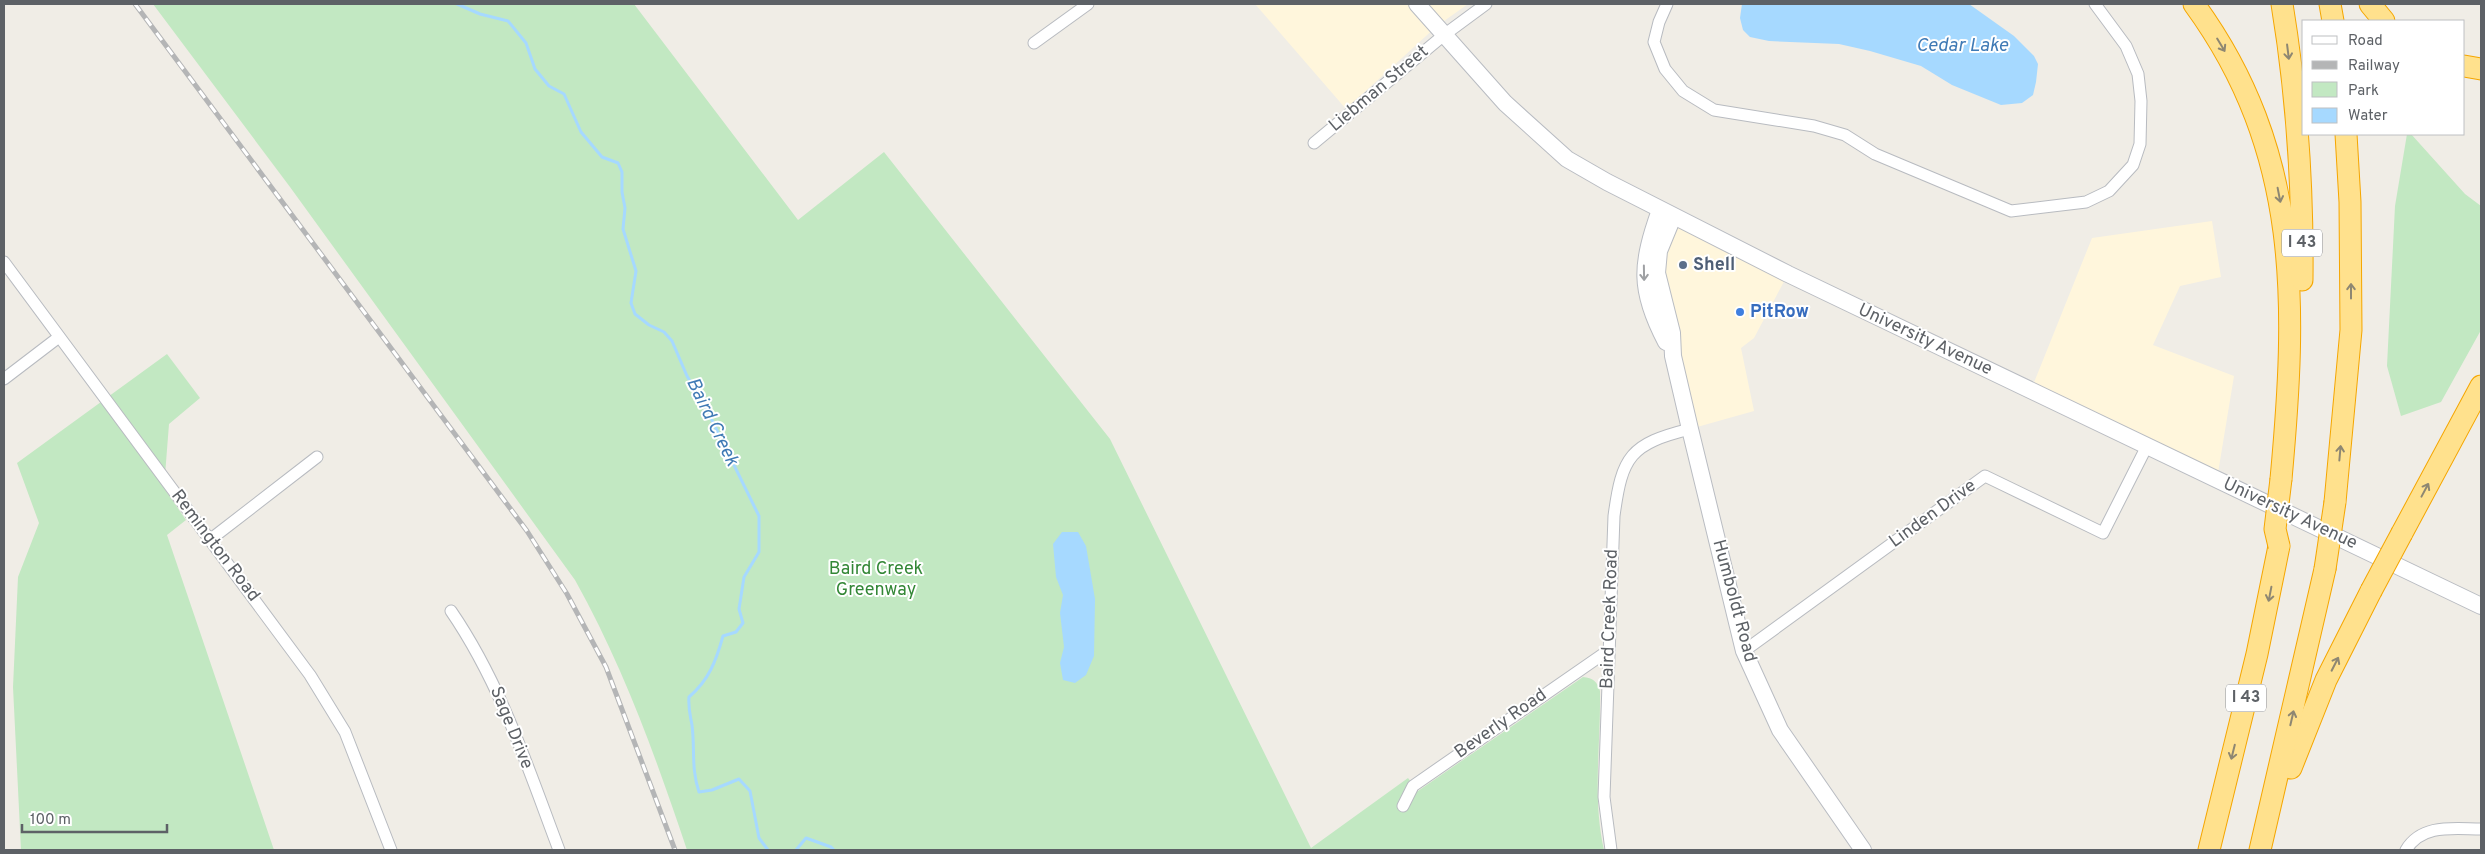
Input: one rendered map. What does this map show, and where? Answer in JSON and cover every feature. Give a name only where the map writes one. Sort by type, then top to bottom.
[{"type":"highway","points":[[2194,4],[2227,55],[2242,86],[2261,131],[2278,190],[2286,236],[2290,300],[2285,481]]},
{"type":"highway","name":"I 43","points":[[2209,850],[2258,646],[2279,546],[2301,341],[2302,215],[2293,93],[2282,4]]},
{"type":"highway","points":[[2330,4],[2333,20]]},
{"type":"highway","points":[[2370,4],[2383,20]]},
{"type":"highway","points":[[2465,66],[2481,69]]},
{"type":"highway","points":[[2260,850],[2325,569],[2335,502],[2352,330],[2350,202],[2346,135]]},
{"type":"highway","points":[[2267,820],[2282,793],[2326,680],[2371,591],[2481,386]]},
{"type":"main road","name":"University Avenue","points":[[1417,4],[1504,103],[1567,159],[1667,213],[1788,274],[2481,606]]},
{"type":"main road","name":"Humboldt Road","points":[[1667,213],[1659,251],[1657,273],[1672,334],[1673,355],[1690,429],[1744,651],[1780,730],[1863,850]]},
{"type":"street","points":[[1034,43],[1088,4]]},
{"type":"street","name":"Liebman Street","points":[[1314,143],[1444,35],[1486,4]]},
{"type":"street","points":[[1667,4],[1658,22],[1654,42],[1665,69],[1683,91],[1714,110],[1814,126],[1845,135],[1875,154],[2011,211],[2086,202],[2109,191],[2133,165],[2140,144],[2141,101],[2138,74],[2126,46],[2095,4]]},
{"type":"street","name":"Remington Road","points":[[4,262],[310,675],[344,732],[391,850]]},
{"type":"street","points":[[4,378],[59,337]]},
{"type":"street","name":"Baird Creek Road","points":[[1611,850],[1604,797],[1614,516],[1622,474],[1627,463],[1641,447],[1661,436],[1690,429]]},
{"type":"street","name":"Linden Drive","points":[[1744,651],[1985,476],[2103,533],[2147,446]]},
{"type":"street","points":[[211,539],[317,457]]},
{"type":"street","name":"Sage Drive","points":[[452,611],[484,663],[499,696],[559,850]]},
{"type":"street","name":"Beverly Road","points":[[1403,806],[1413,786],[1609,650]]},
{"type":"street","points":[[2406,850],[2416,839],[2432,830],[2481,830]]},
{"type":"shaded area","points":[[1255,4],[1468,4],[1437,26],[1346,109]]},
{"type":"shaded area","points":[[1673,217],[1788,274],[1754,338],[1741,348],[1754,411],[1690,429],[1658,280]]},
{"type":"shaded area","points":[[2212,221],[2221,277],[2180,286],[2153,345],[2234,376],[2217,479],[2031,390],[2092,238]]},
{"type":"green space","name":"Baird Creek Greenway","points":[[153,4],[634,4],[798,220],[884,152],[1110,439],[1311,848],[1408,778],[1418,791],[1583,677],[1594,681],[1600,691],[1598,810],[1604,850],[687,850],[663,780],[624,679],[575,580],[290,187]]},
{"type":"green space","points":[[2407,135],[2412,135],[2465,194],[2481,206],[2481,330],[2441,402],[2401,416],[2387,366],[2395,206]]},
{"type":"green space","points":[[167,354],[200,398],[169,424],[164,488],[186,520],[167,535],[274,850],[21,850],[13,687],[18,577],[39,523],[17,463]]},
{"type":"water","name":"Cedar Lake","points":[[1742,4],[1969,4],[2014,36],[2034,56],[2038,64],[2033,95],[2022,103],[2001,105],[1952,85],[1921,66],[1870,51],[1839,44],[1769,41],[1750,37],[1743,30],[1740,18]]},
{"type":"water","points":[[1062,532],[1078,532],[1086,546],[1095,599],[1094,656],[1086,675],[1075,683],[1063,680],[1060,663],[1064,647],[1060,613],[1063,595],[1056,577],[1053,544]]},
{"type":"waterway","name":"Baird Creek","points":[[457,4],[480,14],[508,21],[526,43],[535,69],[549,86],[564,94],[581,132],[602,157],[618,163],[622,172],[622,192],[625,208],[623,229],[636,271],[631,303],[635,314],[649,325],[664,332],[672,341],[687,376],[704,404],[759,516],[759,552],[744,577],[739,609],[743,623],[736,632],[723,636],[711,670],[702,684],[689,697],[689,704],[695,775],[699,792],[712,790],[739,779],[750,791],[759,838],[768,850]]},
{"type":"waterway","name":"Baird Creek","points":[[796,850],[806,838],[831,847],[834,850]]},
{"type":"railway","points":[[135,4],[527,531],[567,594],[606,667],[675,850]]},
{"type":"place","name":"Shell","points":[[1683,265]]},
{"type":"place","name":"PitRow","points":[[1740,312]]}]
